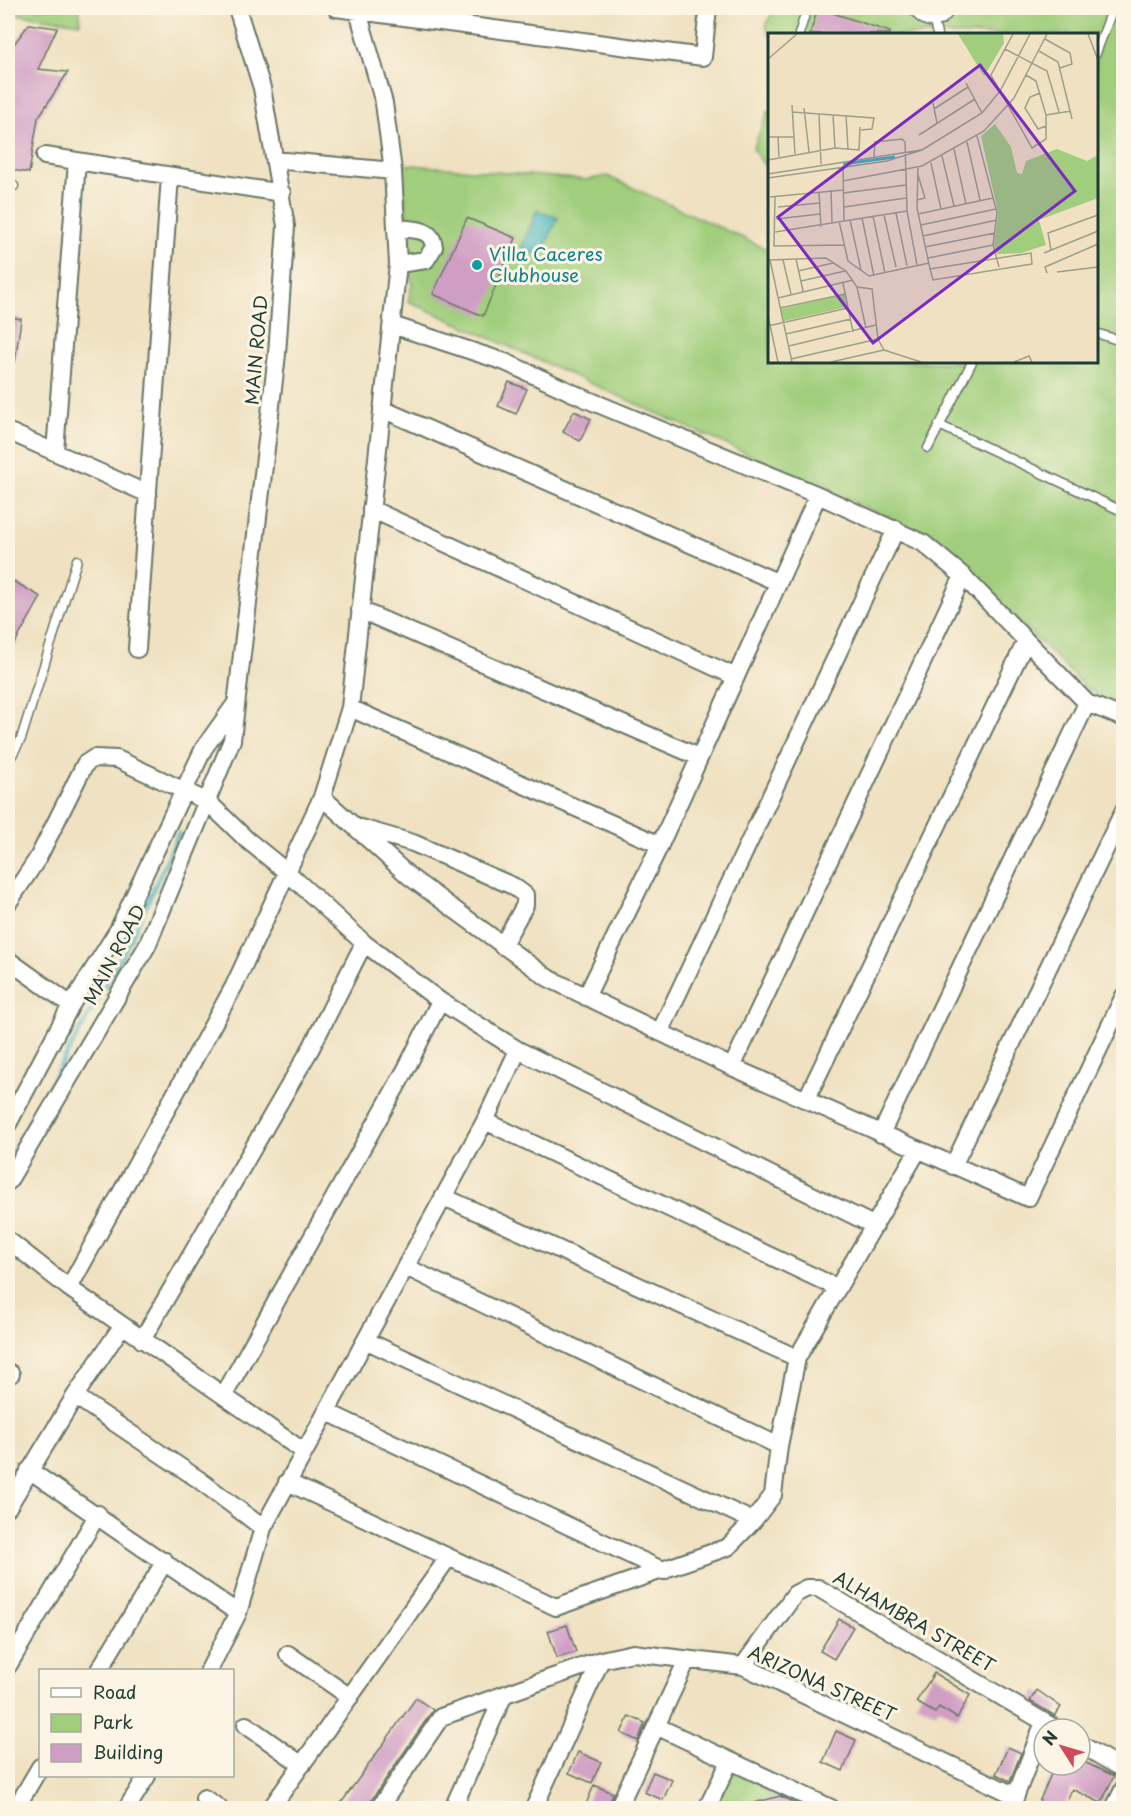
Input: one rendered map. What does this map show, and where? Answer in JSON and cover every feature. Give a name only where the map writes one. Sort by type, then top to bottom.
[{"type":"street","name":"MAIN ROAD","points":[[8,1182],[147,946],[232,740],[278,342],[286,226],[262,88],[237,8]]},
{"type":"street","points":[[336,8],[358,9],[703,57],[708,8]]},
{"type":"street","points":[[69,1288],[234,986],[322,797],[350,708],[398,264],[393,171],[384,103],[358,9]]},
{"type":"street","points":[[45,156],[282,193]]},
{"type":"street","points":[[275,160],[393,171]]},
{"type":"street","points":[[55,452],[77,161]]},
{"type":"street","points":[[137,649],[170,176]]},
{"type":"street","points":[[397,228],[424,231],[432,237],[434,247],[426,260],[398,264]]},
{"type":"street","points":[[392,325],[505,362],[586,399],[818,495],[923,543],[963,576],[1087,703],[1124,718]]},
{"type":"street","points":[[382,409],[777,582]]},
{"type":"street","points":[[12,433],[148,494]]},
{"type":"street","points":[[586,997],[660,845],[818,495]]},
{"type":"street","points":[[371,509],[736,677]]},
{"type":"street","points":[[660,1032],[896,530]]},
{"type":"street","points":[[732,1067],[963,576]]},
{"type":"street","points":[[360,610],[699,757]]},
{"type":"street","points":[[806,1100],[1026,641]]},
{"type":"street","name":"MAIN ROAD","points":[[8,1124],[71,1005],[118,930],[204,748],[238,700]]},
{"type":"street","points":[[881,1134],[1087,703]]},
{"type":"street","points":[[350,708],[660,845]]},
{"type":"street","points":[[8,903],[38,858],[85,764],[94,758],[117,759],[208,802],[246,839],[288,873],[364,943],[440,1001],[518,1050],[875,1226]]},
{"type":"street","points":[[322,797],[410,877],[548,978],[732,1067],[1028,1198],[1124,996]]},
{"type":"street","points":[[953,1166],[1124,810]]},
{"type":"street","points":[[357,827],[413,843],[513,886],[525,895],[525,905],[502,946]]},
{"type":"street","points":[[142,1340],[311,1048],[364,943]]},
{"type":"street","points":[[8,960],[71,1005]]},
{"type":"street","points":[[224,1395],[399,1082],[440,1001]]},
{"type":"street","points":[[210,1669],[238,1612],[263,1528],[485,1121],[518,1050]]},
{"type":"street","points":[[485,1121],[838,1287]]},
{"type":"street","points":[[287,1482],[556,1607],[728,1547],[753,1521],[772,1495],[779,1446],[797,1358],[918,1150]]},
{"type":"street","points":[[444,1197],[797,1358]]},
{"type":"street","points":[[8,1239],[69,1288],[303,1451]]},
{"type":"street","points":[[406,1267],[779,1446]]},
{"type":"street","points":[[8,1507],[75,1396],[122,1326]]},
{"type":"street","points":[[367,1341],[753,1521]]},
{"type":"street","points":[[75,1396],[198,1479],[263,1528]]},
{"type":"street","points":[[327,1412],[664,1571]]},
{"type":"street","points":[[29,1470],[98,1514],[238,1612]]},
{"type":"street","points":[[8,1666],[98,1514]]},
{"type":"street","points":[[271,1809],[448,1558]]},
{"type":"street","points":[[100,1669],[165,1561]]},
{"type":"street","name":"ALHAMBRA STREET","points":[[743,1666],[795,1594],[807,1588],[818,1588],[1036,1717]]},
{"type":"street","name":"ARIZONA STREET","points":[[379,1809],[441,1717],[503,1697],[601,1660],[633,1653],[743,1666],[1014,1802]]},
{"type":"street","points":[[288,1654],[350,1697]]},
{"type":"street","points":[[618,1809],[687,1659]]},
{"type":"street","points":[[534,1809],[601,1660]]},
{"type":"street","points":[[453,1809],[503,1697]]},
{"type":"street","points":[[246,1725],[302,1765]]},
{"type":"street","points":[[656,1726],[826,1808]]},
{"type":"street","points":[[1092,1750],[1124,1770]]},
{"type":"street","points":[[707,1809],[730,1761]]},
{"type":"street","points":[[1014,1802],[1032,1764]]},
{"type":"street","points":[[16,1809],[39,1769]]},
{"type":"street","points":[[127,1809],[146,1777]]},
{"type":"street","points":[[1114,1809],[1124,1788]]},
{"type":"street","points":[[204,1798],[219,1809]]},
{"type":"lane","points":[[799,33],[807,8]]},
{"type":"lane","points":[[913,8],[917,16],[925,22],[934,23],[946,17],[950,8]]},
{"type":"lane","points":[[1098,47],[1113,8]]},
{"type":"lane","points":[[934,23],[938,33]]},
{"type":"lane","points":[[1098,334],[1124,342]]},
{"type":"lane","points":[[928,448],[969,363]]},
{"type":"lane","points":[[939,425],[1124,512]]},
{"type":"lane","points":[[8,762],[21,739],[77,560]]},
{"type":"green space","points":[[8,8],[80,8],[80,23],[8,13]]},
{"type":"green space","points":[[774,8],[1123,8],[1123,707],[1101,698],[1082,684],[941,544],[929,536],[408,301],[412,285],[402,164],[587,180],[607,176],[768,250],[768,363],[1098,363],[1098,33],[768,33],[766,26]]},
{"type":"green space","points":[[768,112],[768,171],[753,149]]},
{"type":"green space","points":[[731,1769],[813,1808],[713,1808]]},
{"type":"water","points":[[537,210],[558,218],[541,256],[521,248]]},
{"type":"building","points":[[818,8],[890,32],[890,33],[810,33]]},
{"type":"building","points":[[29,24],[57,28],[38,69],[68,72],[38,118],[29,173],[8,169],[8,52]]},
{"type":"building","name":"Villa Caceres Clubhouse","points":[[467,218],[516,238],[483,316],[433,294]]},
{"type":"building","points":[[8,317],[21,319],[15,362],[8,361]]},
{"type":"building","points":[[509,382],[527,389],[516,414],[498,406]]},
{"type":"building","points":[[574,411],[591,419],[580,441],[563,432]]},
{"type":"building","points":[[8,578],[41,597],[8,655]]},
{"type":"building","points":[[839,1619],[853,1627],[834,1659],[820,1651]]},
{"type":"building","points":[[567,1625],[576,1652],[557,1658],[548,1631]]},
{"type":"building","points":[[934,1673],[970,1695],[957,1718],[939,1707],[935,1713],[916,1702]]},
{"type":"building","points":[[1037,1690],[1061,1707],[1055,1716],[1030,1701]]},
{"type":"building","points":[[416,1698],[433,1710],[370,1802],[369,1809],[337,1809]]},
{"type":"building","points":[[629,1716],[645,1723],[638,1741],[621,1733]]},
{"type":"building","points":[[836,1731],[856,1740],[843,1771],[823,1762]]},
{"type":"building","points":[[1008,1747],[1021,1753],[1010,1781],[996,1774]]},
{"type":"building","points":[[578,1752],[601,1762],[592,1783],[569,1773]]},
{"type":"building","points":[[1092,1766],[1114,1776],[1101,1803],[1072,1789],[1063,1809],[1036,1809],[1050,1777],[1092,1777]]},
{"type":"building","points":[[653,1772],[672,1780],[663,1800],[644,1792]]},
{"type":"building","points":[[594,1785],[613,1793],[608,1809],[584,1809]]},
{"type":"building","points":[[780,1796],[807,1809],[751,1809],[750,1804]]},
{"type":"waterway","points":[[8,1160],[130,941],[179,833]]},
{"type":"place","name":"Villa Caceres Clubhouse","points":[[477,265]]}]
